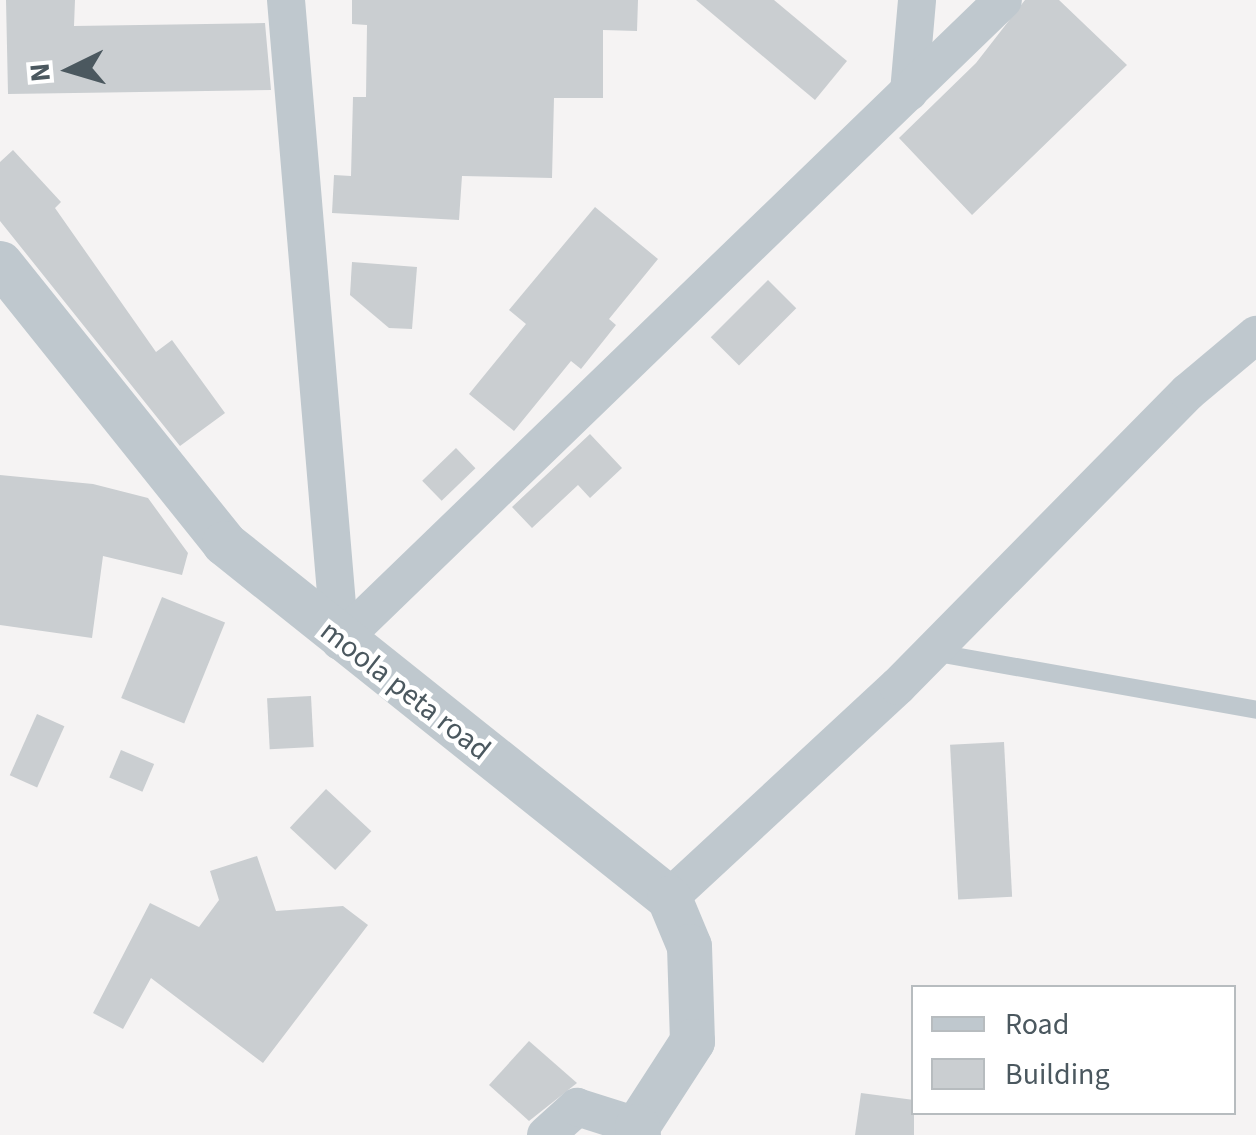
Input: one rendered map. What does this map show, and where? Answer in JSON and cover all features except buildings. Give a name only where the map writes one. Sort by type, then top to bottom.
[{"type":"street","points":[[286,0],[340,641]]},
{"type":"street","points":[[908,92],[917,0]]},
{"type":"street","points":[[340,641],[1002,0]]},
{"type":"street","name":"moola peta road","points":[[0,263],[224,544],[340,641],[670,898]]},
{"type":"street","points":[[546,1135],[577,1108],[638,1130],[692,1041],[689,946],[670,898],[931,652],[1188,392],[1256,335]]},
{"type":"lane","points":[[931,652],[1256,710]]}]
